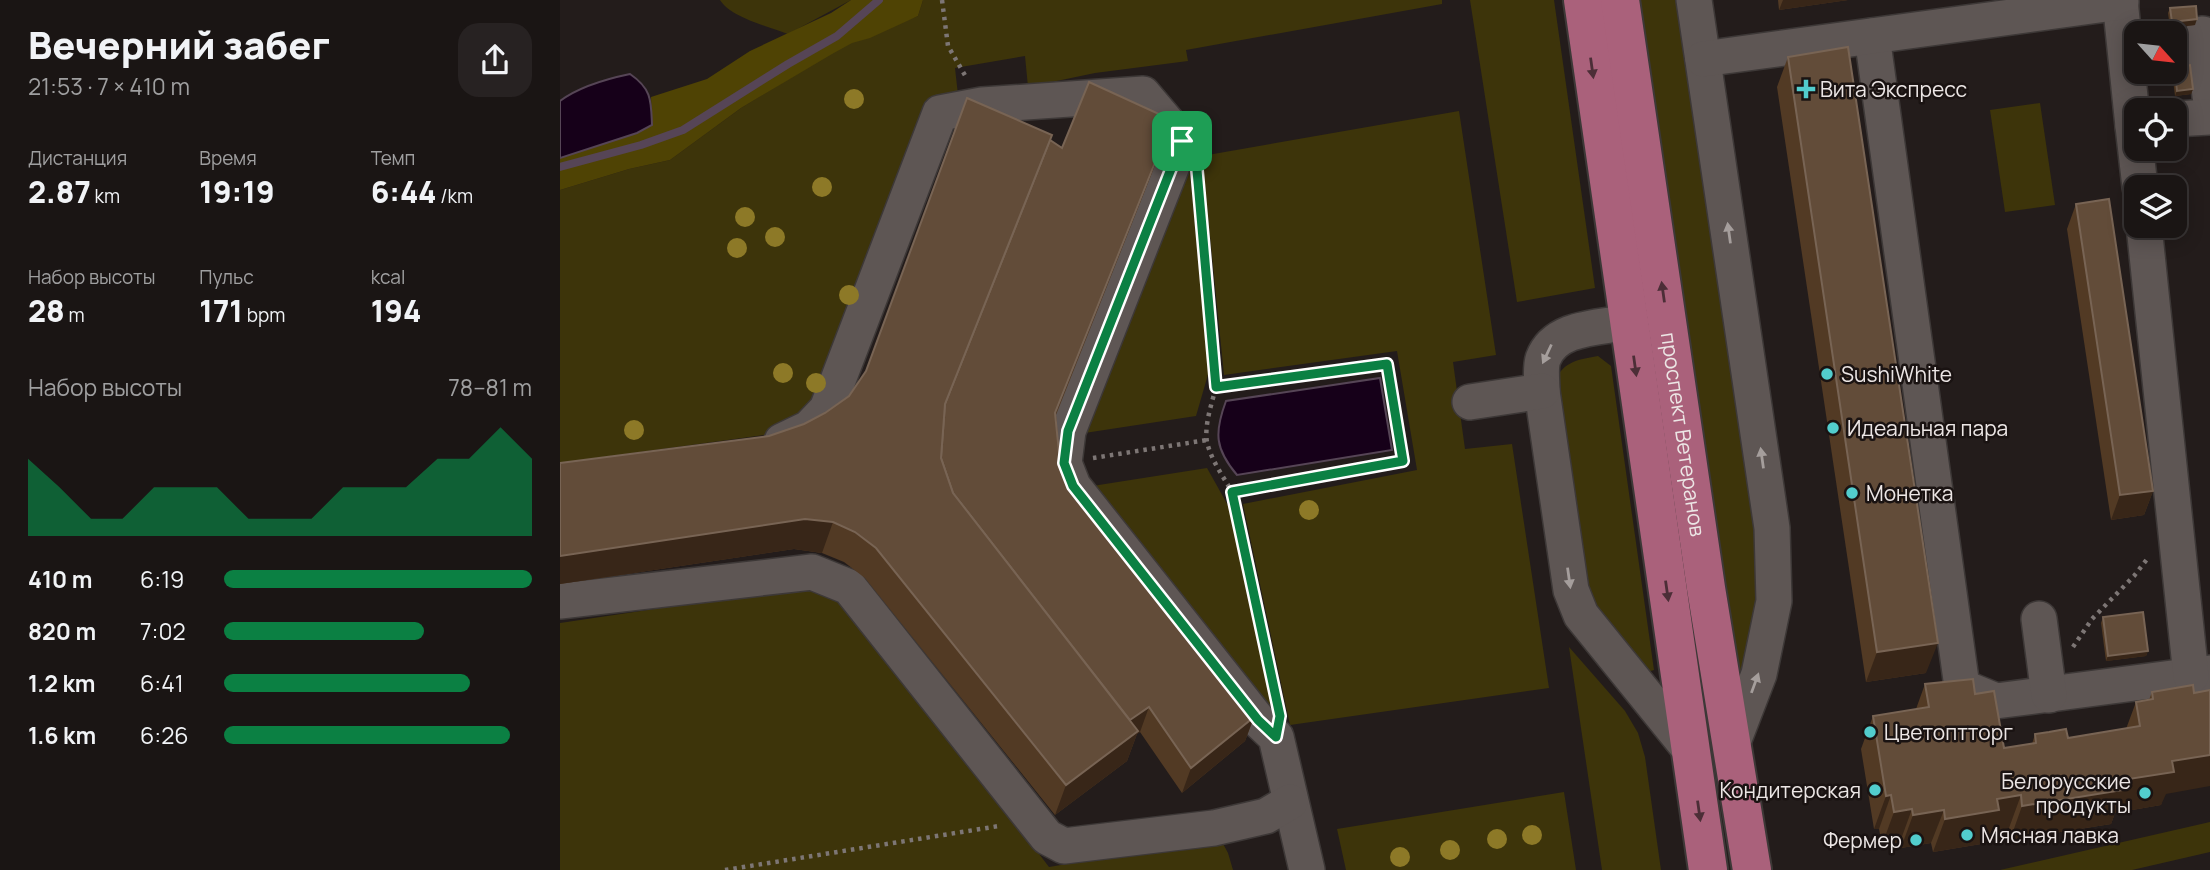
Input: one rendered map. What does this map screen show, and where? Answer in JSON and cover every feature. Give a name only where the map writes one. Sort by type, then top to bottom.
[{"type":"main road","name":"проспект Ветеранов","points":[[1583,0],[1708,870]]},
{"type":"main road","name":"проспект Ветеранов","points":[[1620,0],[1731,747],[1752,870]]},
{"type":"street","points":[[1694,0],[1772,528],[1774,601],[1759,674],[1731,747]]},
{"type":"street","points":[[1703,60],[2120,1],[2132,98]]},
{"type":"street","points":[[2203,34],[2210,96]]},
{"type":"street","points":[[1872,36],[1962,687],[1996,701],[2201,675],[2174,516],[2145,238]]},
{"type":"street","points":[[756,445],[782,441],[809,428],[827,409],[940,113],[982,105],[1143,94],[1182,141],[1068,431],[1064,463],[1073,486],[1258,720],[1276,737],[1307,870]]},
{"type":"street","points":[[2187,118],[2210,117]]},
{"type":"street","points":[[1629,322],[1566,334],[1550,344],[1542,361],[1542,391],[1571,590],[1581,615],[1690,751]]},
{"type":"street","points":[[1470,402],[1542,391]]},
{"type":"street","points":[[560,601],[812,572],[849,587],[1046,837],[1064,846],[1214,828],[1266,816],[1290,802]]},
{"type":"street","points":[[2039,619],[2049,695]]},
{"type":"path","points":[[942,0],[948,46],[982,105]]},
{"type":"path","points":[[1182,141],[1196,159],[1216,387],[1207,440],[1216,465],[1232,492],[1280,716],[1276,737]]},
{"type":"path","points":[[1216,387],[1387,364],[1403,461],[1232,492]]},
{"type":"path","points":[[1064,463],[1207,440]]},
{"type":"path","points":[[2070,652],[2092,619],[2156,549],[2174,516]]},
{"type":"path","points":[[725,870],[1034,821]]},
{"type":"shaded area","points":[[720,0],[851,0],[788,34],[732,12]]},
{"type":"shaded area","points":[[851,0],[923,0],[918,16],[832,54],[741,108],[670,160],[629,169],[560,190],[560,158],[637,133],[652,125],[651,97],[707,79],[750,51],[831,13]]},
{"type":"shaded area","points":[[923,0],[1442,0],[1442,4],[1186,50],[1188,61],[1095,73],[1028,87],[1025,56],[955,68],[958,95],[818,405],[779,433],[560,463],[560,190],[629,169],[670,160],[741,108],[848,43],[918,16]]},
{"type":"shaded area","points":[[1470,0],[1554,0],[1595,288],[1517,302]]},
{"type":"shaded area","points":[[1635,0],[1680,0],[1757,527],[1756,599],[1741,671],[1737,672]]},
{"type":"shaded area","points":[[630,74],[643,85],[649,96],[652,125],[637,133],[560,158],[560,101],[594,84]]},
{"type":"shaded area","points":[[2040,103],[2055,205],[2005,212],[1990,110]]},
{"type":"shaded area","points":[[1459,111],[1496,355],[1453,362],[1465,449],[1512,444],[1549,688],[1290,725],[1243,504],[1417,470],[1397,351],[1224,375],[1202,156]]},
{"type":"shaded area","points":[[1189,163],[1209,371],[1196,416],[1078,434]]},
{"type":"shaded area","points":[[1598,356],[1611,366],[1654,670],[1644,673],[1582,587],[1554,385],[1561,371],[1570,363]]},
{"type":"shaded area","points":[[1380,378],[1392,450],[1237,475],[1224,457],[1218,432],[1226,401]]},
{"type":"shaded area","points":[[1207,468],[1230,509],[1274,715],[1086,487]]},
{"type":"shaded area","points":[[809,586],[848,603],[1049,867],[1220,838],[1233,870],[560,870],[560,623]]},
{"type":"shaded area","points":[[1569,647],[1625,711],[1638,733],[1645,757],[1661,870],[1602,870]]},
{"type":"shaded area","points":[[1564,792],[1576,870],[1346,870],[1337,829]]},
{"type":"shaded area","points":[[2210,822],[2210,852],[2132,870],[2000,870]]},
{"type":"building","points":[[2196,6],[2197,19],[2172,21],[2170,8]]},
{"type":"building","points":[[1848,47],[1938,643],[1877,652],[1788,57]]},
{"type":"building","points":[[2188,65],[2193,89],[2177,91],[2176,84],[2188,84]]},
{"type":"building","points":[[1089,82],[1172,120],[1055,413],[1061,472],[1254,717],[1191,768],[1149,707],[1130,720],[953,493],[941,458],[945,404],[1050,140],[1062,148]]},
{"type":"building","points":[[967,98],[1052,135],[945,404],[941,458],[953,493],[1138,731],[1066,785],[876,548],[855,532],[833,522],[805,519],[560,556],[560,463],[769,436],[804,424],[849,396],[866,371]]},
{"type":"building","points":[[2109,199],[2153,491],[2120,495],[2076,204]]},
{"type":"building","points":[[2143,612],[2148,651],[2108,656],[2103,617]]},
{"type":"building","points":[[1973,679],[1975,694],[1994,691],[2004,748],[2036,743],[2035,734],[2066,729],[2068,738],[2140,726],[2136,702],[2153,699],[2152,692],[2193,685],[2194,693],[2210,690],[2210,755],[2172,761],[2174,772],[2122,780],[2123,790],[2022,806],[2021,795],[1997,799],[1999,810],[1945,819],[1944,810],[1913,815],[1912,809],[1894,812],[1891,795],[1886,796],[1873,716],[1929,707],[1925,684]]},
{"type":"waterway","points":[[560,167],[641,145],[683,130],[837,36],[879,0]]},
{"type":"place","name":"Вита Экспресс","points":[[1806,89]]},
{"type":"place","name":"SushiWhite","points":[[1827,374]]},
{"type":"place","name":"Идеальная пара","points":[[1833,428]]},
{"type":"place","name":"Монетка","points":[[1852,493]]},
{"type":"place","name":"Цветоптторг","points":[[1870,732]]},
{"type":"place","name":"Кондитерская","points":[[1875,790]]},
{"type":"place","name":"Белорусские продукты","points":[[2145,793]]},
{"type":"place","name":"Мясная лавка","points":[[1967,835]]},
{"type":"place","name":"Фермер","points":[[1916,840]]},
{"type":"route","points":[[1182,141],[1196,159],[1216,387],[1387,364],[1403,461],[1232,492],[1280,716],[1276,737],[1258,720],[1073,486],[1064,463],[1068,431],[1182,141]]}]
